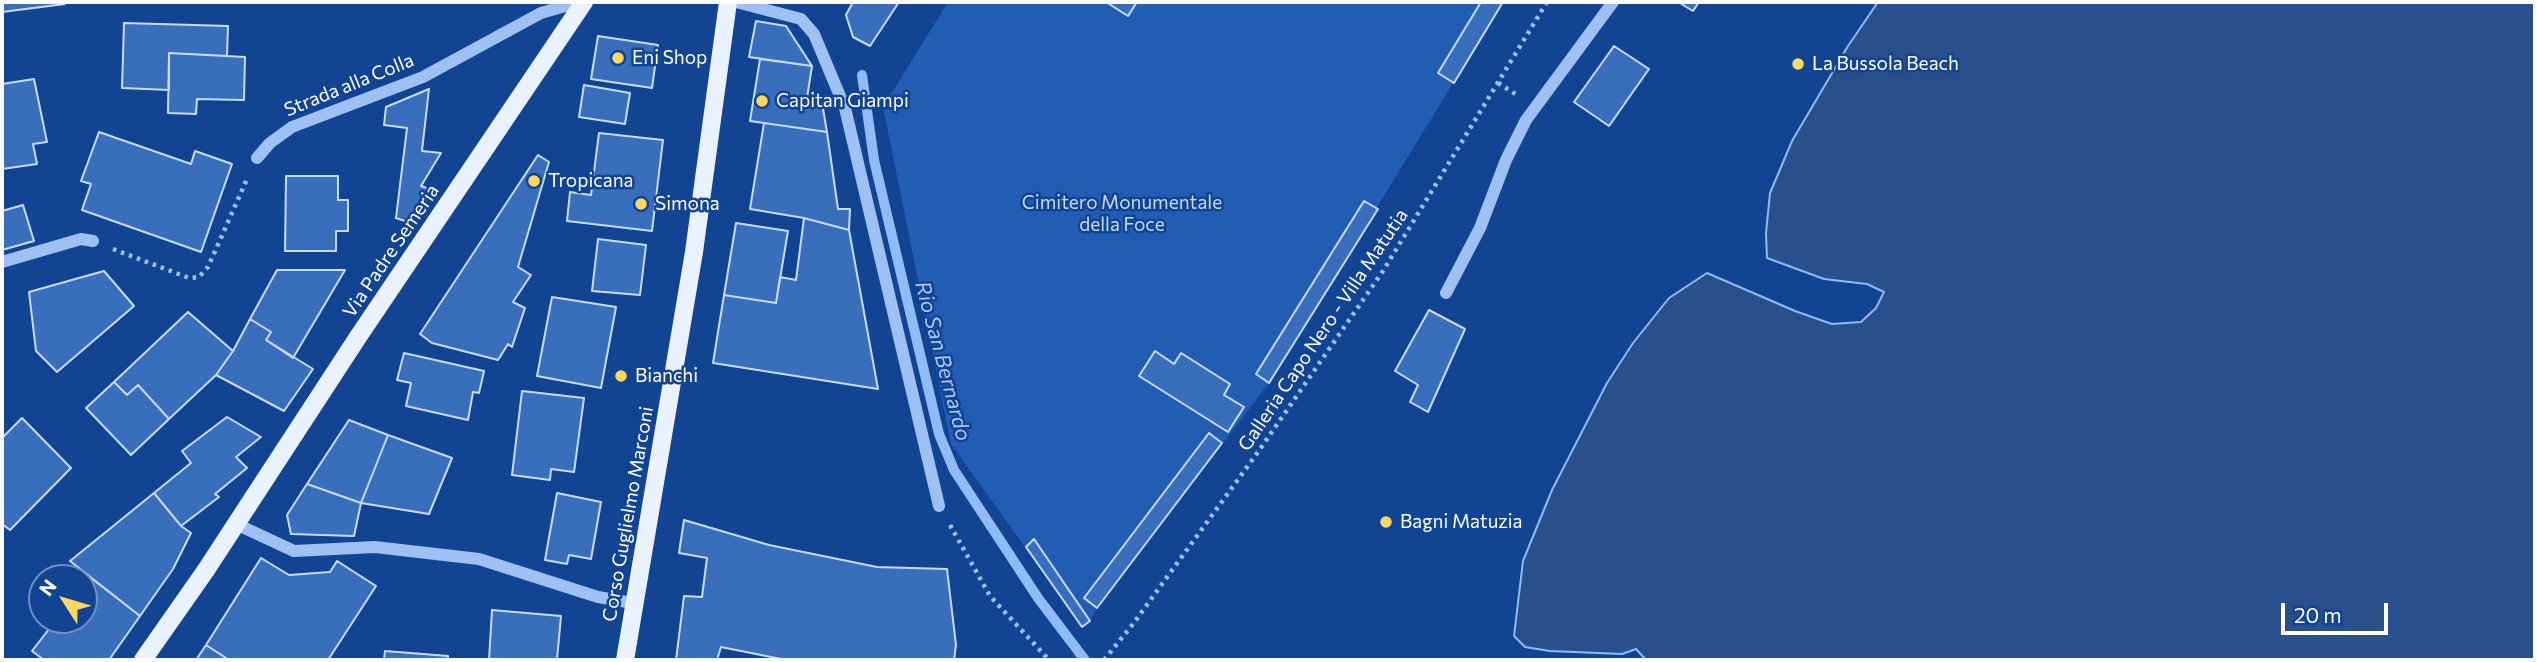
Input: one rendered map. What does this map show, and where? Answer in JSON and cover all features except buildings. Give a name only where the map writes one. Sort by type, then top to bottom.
[{"type":"main road","name":"Via Padre Semeria","points":[[143,660],[582,2]]},
{"type":"main road","name":"Corso Guglielmo Marconi","points":[[625,660],[694,252],[728,2]]},
{"type":"street","name":"Strada alla Colla","points":[[257,158],[270,143],[292,127],[423,77],[541,13],[582,2]]},
{"type":"street","points":[[736,2],[801,19],[814,34],[845,108],[939,506]]},
{"type":"street","points":[[1446,293],[1480,228],[1506,160],[1526,120],[1613,2]]},
{"type":"street","points":[[2,262],[81,239],[93,241]]},
{"type":"street","points":[[236,524],[294,551],[375,547],[479,559],[598,597],[633,603]]},
{"type":"path","name":"Galleria Capo Nero - Villa Matutia","points":[[1104,660],[1235,484],[1383,271],[1547,2]]},
{"type":"path","points":[[93,241],[189,278],[199,277],[208,267],[257,158]]},
{"type":"path","points":[[939,506],[990,596],[1049,660]]},
{"type":"green space","name":"Cimitero Monumentale della Foce","points":[[948,2],[1503,2],[1269,383],[1097,608],[1090,621],[1082,627],[951,444],[883,107]]},
{"type":"shaded area","points":[[1878,2],[2535,2],[2535,660],[1646,660],[1636,649],[1622,654],[1550,651],[1525,647],[1514,636],[1523,561],[1552,490],[1607,383],[1633,343],[1669,298],[1707,273],[1832,324],[1861,322],[1876,308],[1884,292],[1867,284],[1824,279],[1767,258],[1766,233],[1770,193],[1792,141],[1848,46]]},
{"type":"waterway","name":"Rio San Bernardo","points":[[862,75],[874,160],[939,434],[954,470],[1038,598],[1085,660]]},
{"type":"place","name":"Eni Shop","points":[[618,58]]},
{"type":"place","name":"La Bussola Beach","points":[[1798,64]]},
{"type":"place","name":"Capitan Giampi","points":[[762,101]]},
{"type":"place","name":"Tropicana","points":[[534,181]]},
{"type":"place","name":"Simona","points":[[641,204]]},
{"type":"place","name":"Bianchi","points":[[621,376]]},
{"type":"place","name":"Bagni Matuzia","points":[[1386,522]]}]
